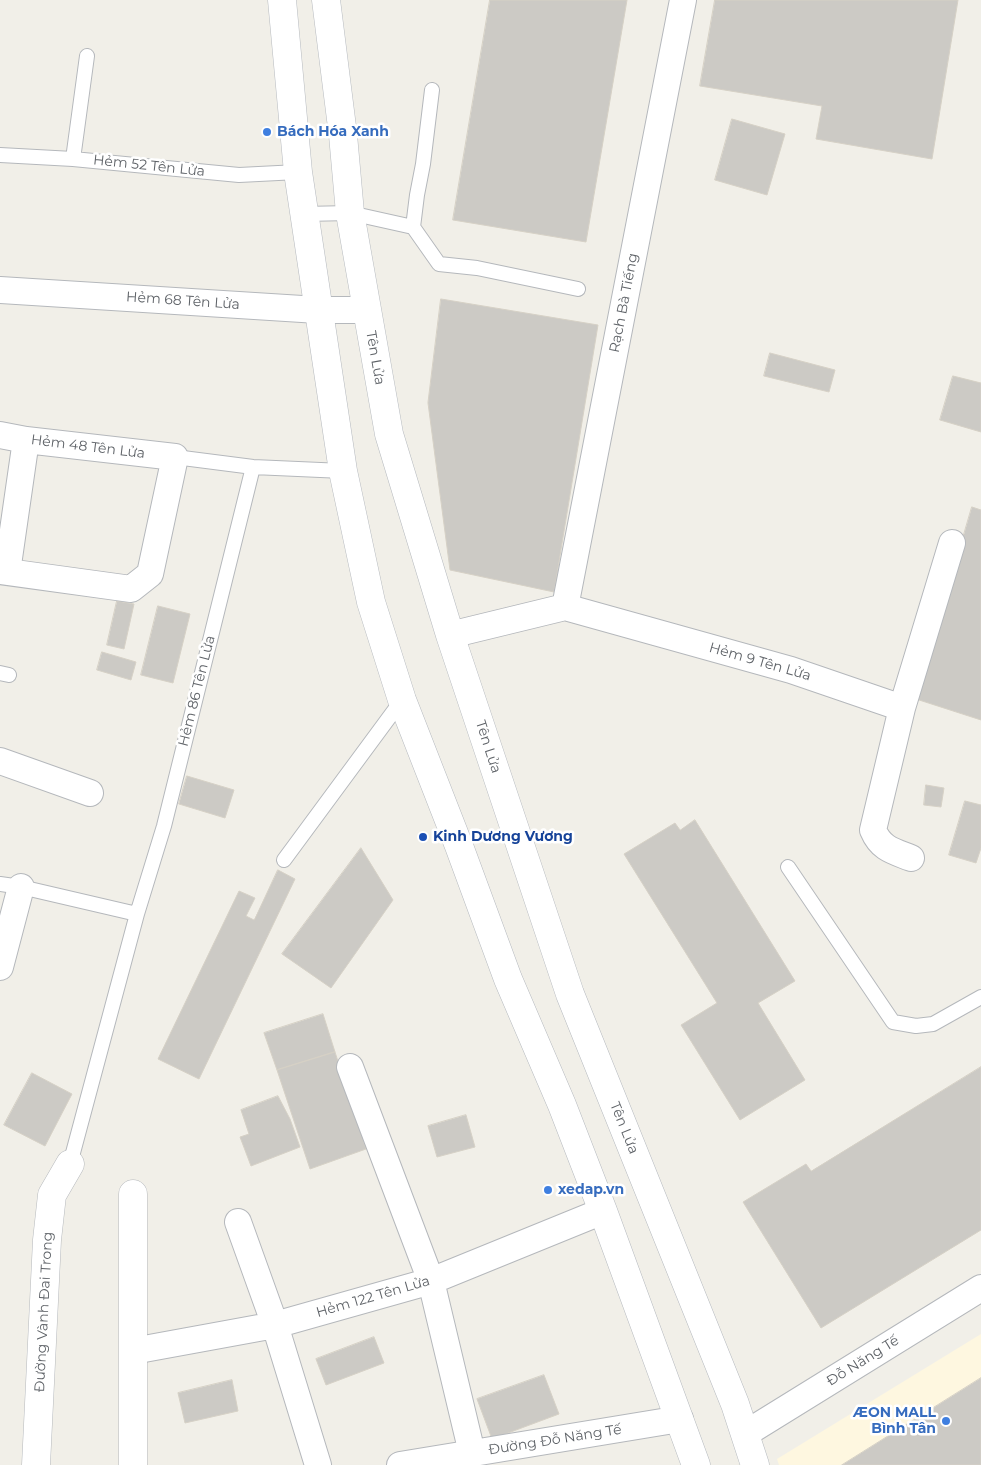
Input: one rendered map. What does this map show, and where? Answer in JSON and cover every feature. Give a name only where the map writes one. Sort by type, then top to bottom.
[{"type":"main road","points":[[282,0],[298,172],[318,310],[343,471],[371,602],[402,700],[508,979],[562,1105],[603,1211],[696,1465]]},
{"type":"main road","name":"Tên Lửa","points":[[326,0],[343,134],[350,213],[389,434],[450,635],[570,994],[728,1386],[755,1465]]},
{"type":"main road","name":"Đường Vành Đai Trong","points":[[36,1465],[48,1231],[52,1196],[70,1164]]},
{"type":"main road","points":[[133,1194],[134,1465]]},
{"type":"street","name":"Rạch Bà Tiếng","points":[[564,607],[683,0]]},
{"type":"street","name":"Hẻm 68 Tên Lửa","points":[[0,290],[318,310],[367,310]]},
{"type":"street","name":"Hẻm 48 Tên Lửa","points":[[0,436],[176,457]]},
{"type":"street","points":[[26,440],[3,572],[131,589],[150,574],[176,457]]},
{"type":"street","points":[[911,858],[887,848],[878,840],[873,830],[902,708],[952,543]]},
{"type":"street","name":"Hẻm 9 Tên Lửa","points":[[450,635],[564,607],[791,670],[902,708]]},
{"type":"street","points":[[0,761],[90,793]]},
{"type":"street","points":[[0,967],[11,886]]},
{"type":"street","points":[[350,1066],[431,1280],[472,1453]]},
{"type":"street","name":"Hẻm 122 Tên Lửa","points":[[133,1351],[275,1325],[431,1280],[603,1211]]},
{"type":"street","points":[[238,1222],[275,1325],[318,1465]]},
{"type":"street","name":"Đỗ Năng Tế","points":[[745,1434],[981,1288]]},
{"type":"street","name":"Đường Đỗ Năng Tế","points":[[400,1465],[426,1464],[472,1453],[680,1420]]},
{"type":"lane","points":[[73,158],[87,56]]},
{"type":"lane","points":[[432,90],[413,227],[439,264],[477,268],[578,289]]},
{"type":"lane","name":"Hẻm 52 Tên Lửa","points":[[0,155],[73,158],[239,175],[298,172]]},
{"type":"lane","points":[[304,214],[350,213],[413,227]]},
{"type":"lane","points":[[176,457],[253,467],[343,471]]},
{"type":"lane","name":"Hẻm 86 Tên Lửa","points":[[70,1164],[137,914],[164,826],[253,467]]},
{"type":"lane","points":[[284,860],[402,700]]},
{"type":"lane","points":[[788,868],[893,1022],[916,1026],[933,1024],[981,997]]},
{"type":"lane","points":[[11,886],[137,914]]},
{"type":"shaded area","points":[[981,1334],[981,1465],[779,1465],[777,1459]]},
{"type":"building","points":[[490,0],[627,0],[586,242],[453,220]]},
{"type":"building","points":[[715,0],[958,0],[932,159],[816,139],[822,106],[700,86]]},
{"type":"building","points":[[732,119],[785,134],[767,195],[715,180]]},
{"type":"building","points":[[441,299],[598,325],[554,592],[450,570],[428,403]]},
{"type":"building","points":[[770,353],[835,370],[829,392],[764,376]]},
{"type":"building","points":[[953,376],[981,383],[981,432],[940,420]]},
{"type":"building","points":[[972,507],[981,510],[981,720],[916,699]]},
{"type":"building","points":[[117,601],[134,604],[124,649],[107,645]]},
{"type":"building","points":[[158,606],[190,614],[173,683],[141,675]]},
{"type":"building","points":[[102,652],[136,662],[131,680],[97,670]]},
{"type":"building","points":[[187,776],[234,790],[225,818],[179,804]]},
{"type":"building","points":[[926,785],[944,788],[941,807],[924,805]]},
{"type":"building","points":[[965,801],[981,805],[981,848],[976,863],[949,855]]},
{"type":"building","points":[[695,820],[795,981],[758,1003],[805,1080],[740,1120],[681,1025],[717,1003],[624,854],[675,823],[680,830]]},
{"type":"building","points":[[361,848],[393,900],[331,988],[282,954]]},
{"type":"building","points":[[278,870],[295,879],[199,1079],[158,1059],[239,891],[255,898],[246,916],[254,920]]},
{"type":"building","points":[[323,1014],[335,1052],[277,1070],[264,1033]]},
{"type":"building","points":[[335,1052],[366,1149],[310,1169],[277,1070]]},
{"type":"building","points":[[981,1067],[981,1230],[821,1328],[743,1202],[806,1164],[811,1171]]},
{"type":"building","points":[[32,1073],[72,1094],[45,1146],[4,1125]]},
{"type":"building","points":[[278,1096],[290,1119],[300,1147],[251,1166],[240,1137],[249,1134],[241,1110]]},
{"type":"building","points":[[466,1115],[475,1147],[437,1157],[428,1126]]},
{"type":"building","points":[[374,1337],[384,1363],[326,1385],[316,1359]]},
{"type":"building","points":[[544,1375],[559,1414],[492,1439],[477,1399]]},
{"type":"building","name":"ÆON MALL Bình Tân","points":[[981,1378],[981,1465],[842,1465]]},
{"type":"building","points":[[232,1380],[238,1411],[185,1423],[178,1393]]},
{"type":"place","name":"Bách Hóa Xanh","points":[[267,132]]},
{"type":"place","name":"Kinh Dương Vương","points":[[423,837]]},
{"type":"place","name":"xedap.vn","points":[[548,1190]]},
{"type":"place","name":"ÆON MALL Bình Tân","points":[[946,1421]]}]
